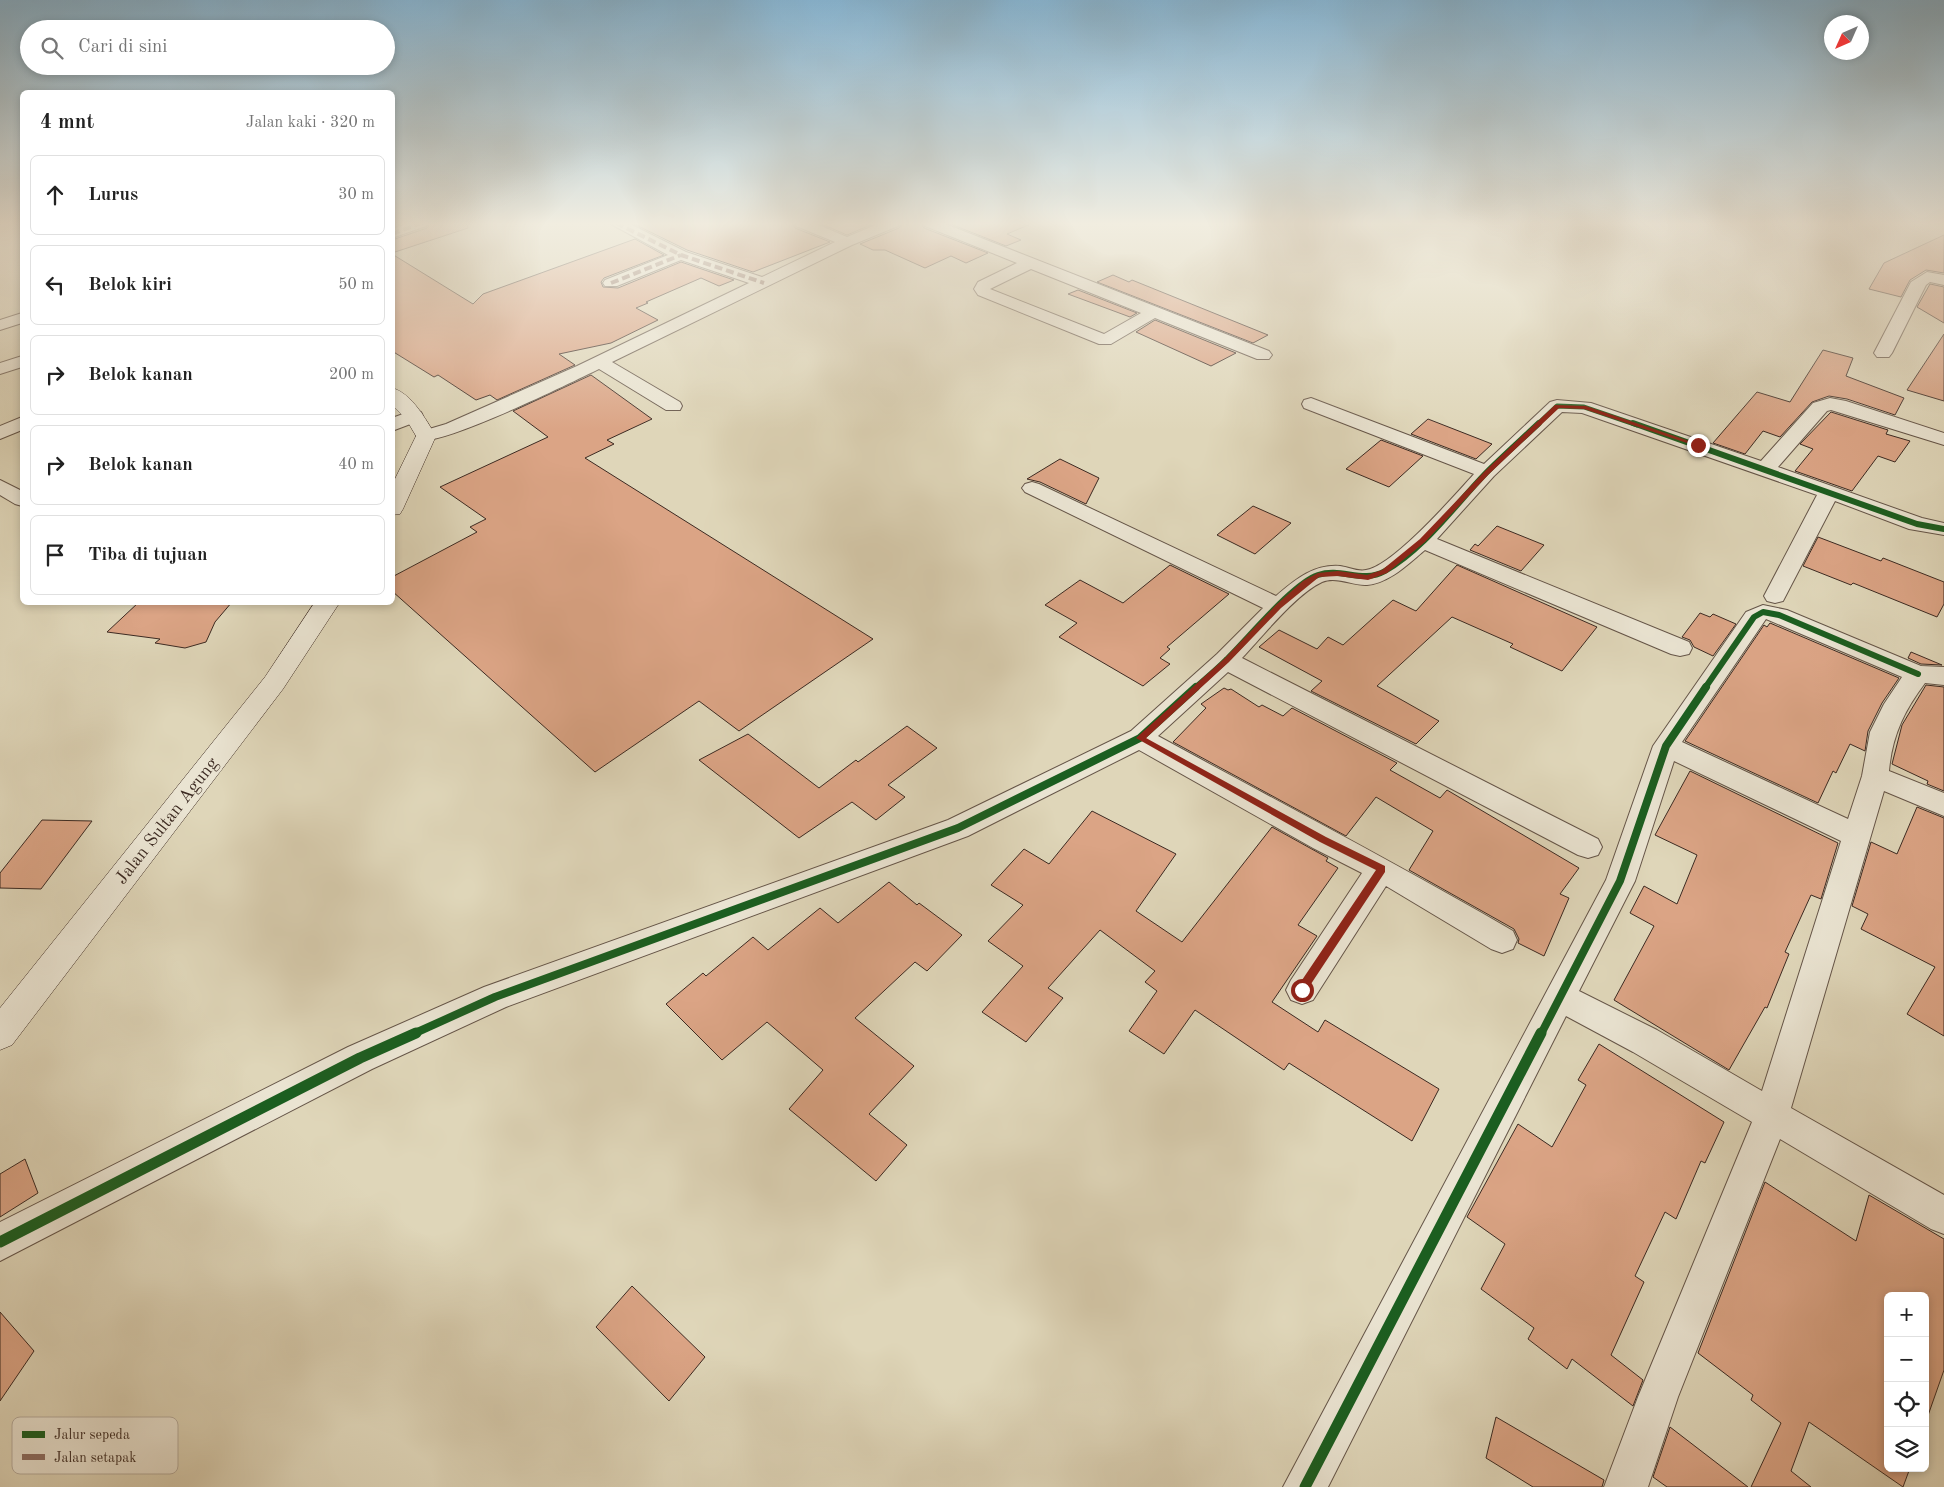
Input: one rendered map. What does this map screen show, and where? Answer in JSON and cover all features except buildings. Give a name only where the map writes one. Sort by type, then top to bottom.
[{"type":"street","points":[[395,497],[400,478],[426,436],[453,428],[746,292]]},
{"type":"street","points":[[985,292],[1104,340],[1154,312]]},
{"type":"street","points":[[1104,292],[1263,355]]},
{"type":"street","points":[[1883,353],[1914,292]]},
{"type":"street","points":[[0,325],[20,319]]},
{"type":"street","points":[[0,369],[20,362]]},
{"type":"street","points":[[599,362],[673,406]]},
{"type":"street","points":[[395,397],[414,416],[426,436]]},
{"type":"street","points":[[1311,404],[1487,472]]},
{"type":"street","points":[[1765,469],[1820,406],[1830,404],[1846,407],[1944,439]]},
{"type":"street","points":[[0,1242],[360,1058],[495,997],[958,828],[1140,738],[1226,660],[1278,606],[1318,575],[1338,573],[1368,578],[1375,576],[1385,571],[1423,541],[1487,472],[1557,406],[1584,407],[1765,469],[1917,524],[1944,529]]},
{"type":"street","points":[[395,424],[414,416]]},
{"type":"street","points":[[0,433],[20,423]]},
{"type":"street","points":[[1032,488],[1278,606]]},
{"type":"street","points":[[1775,596],[1830,492]]},
{"type":"street","points":[[1423,541],[1680,648]]},
{"type":"street","name":"Jalan Sultan Agung","points":[[0,1034],[274,683],[326,605]]},
{"type":"street","points":[[1305,1487],[1620,881],[1666,746],[1704,693],[1723,660],[1759,612],[1766,611],[1931,675],[1892,708],[1878,743],[1875,776],[1772,1115],[1658,1397],[1626,1487]]},
{"type":"street","points":[[1226,660],[1588,846]]},
{"type":"street","points":[[1140,738],[1323,840],[1382,869],[1502,940]]},
{"type":"street","points":[[1666,746],[1857,836]]},
{"type":"street","points":[[1875,776],[1944,805]]},
{"type":"street","points":[[1302,990],[1382,869]]},
{"type":"street","points":[[1561,997],[1645,1041],[1944,1216]]},
{"type":"cycle path","points":[[0,1242],[360,1058],[495,997],[958,828],[1140,738],[1226,660],[1278,606],[1305,583],[1318,575],[1338,573],[1367,578],[1385,571],[1423,541],[1487,472],[1557,406],[1584,407],[1698,445],[1917,524],[1944,529]]},
{"type":"cycle path","points":[[1305,1487],[1620,881],[1666,746],[1754,617],[1763,612],[1779,615],[1918,674]]},
{"type":"route","points":[[1302,990],[1382,869],[1323,840],[1140,738],[1226,660],[1278,606],[1306,583],[1318,575],[1338,573],[1368,578],[1375,576],[1385,571],[1423,541],[1487,472],[1557,406],[1584,407],[1698,445]]}]
